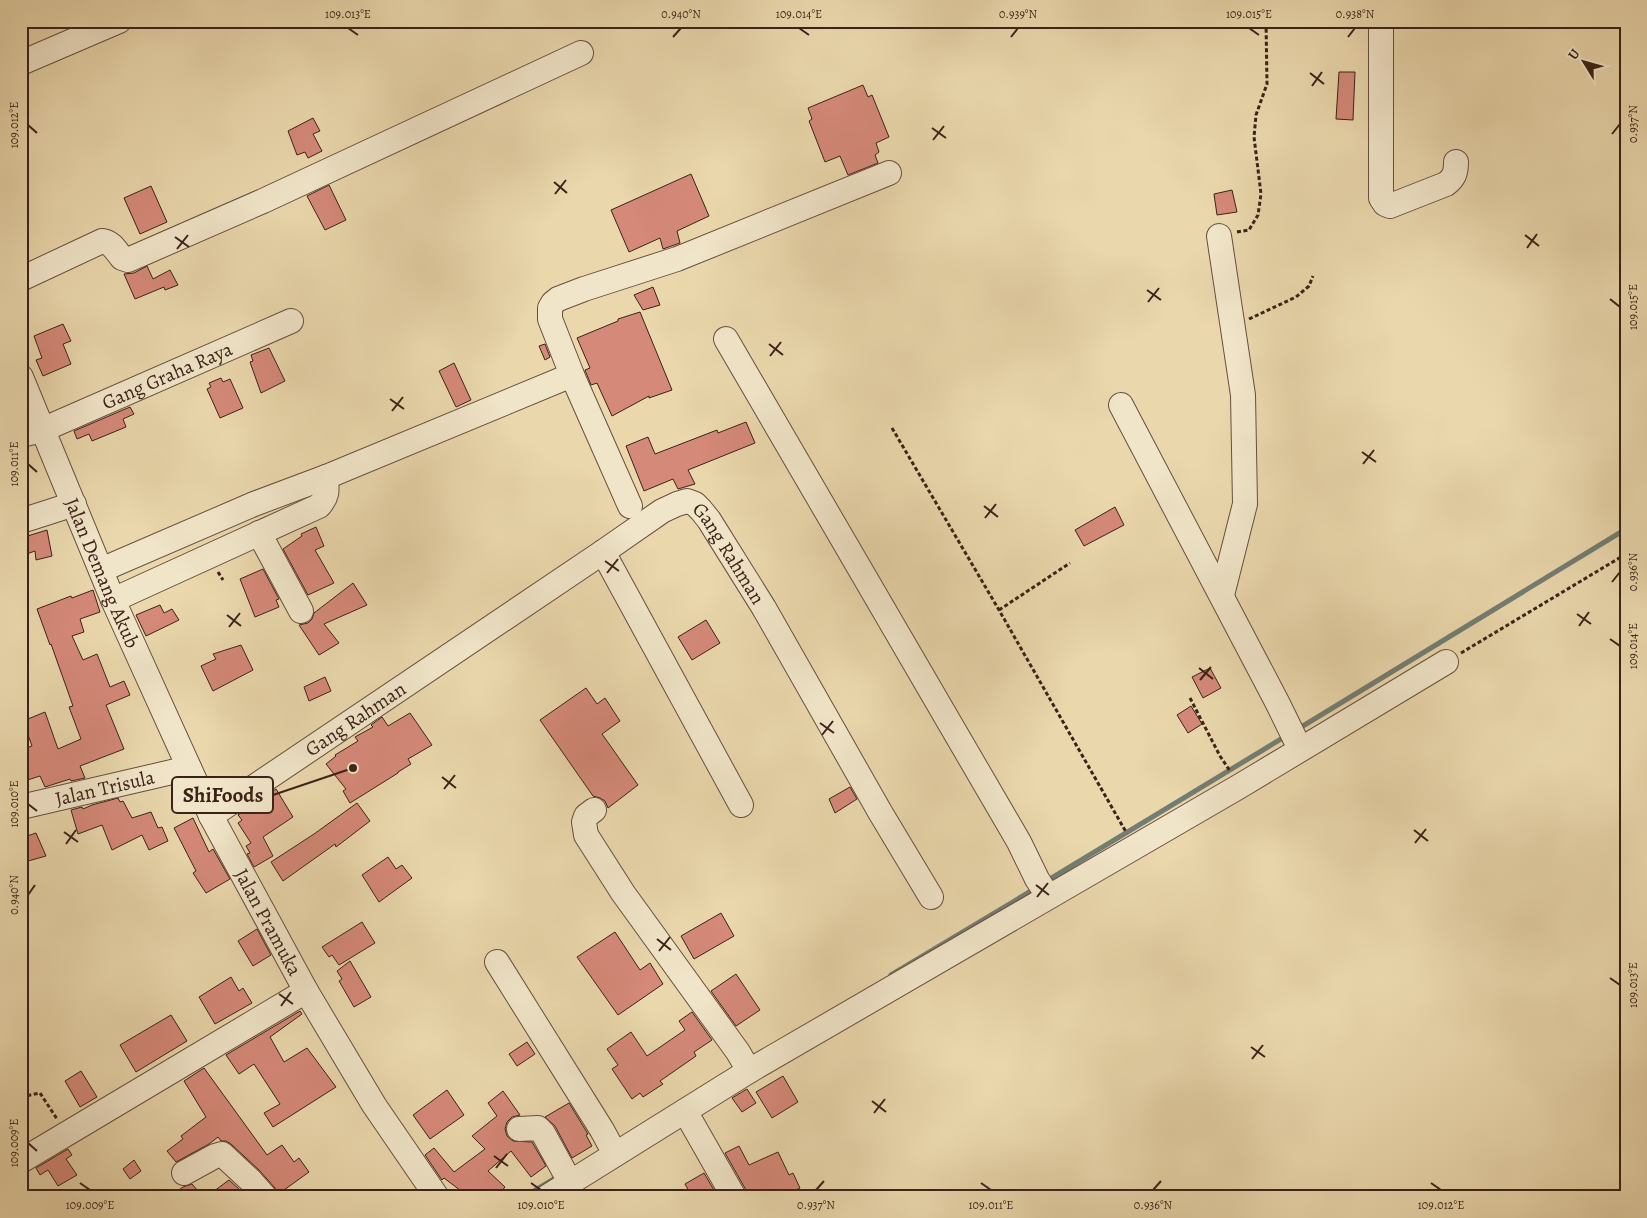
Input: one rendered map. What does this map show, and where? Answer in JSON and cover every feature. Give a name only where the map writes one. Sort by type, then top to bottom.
[{"type":"street","points":[[21,64],[119,21]]},
{"type":"street","points":[[1381,21],[1381,198],[1385,204],[1390,206],[1446,184],[1453,179],[1456,172],[1456,162]]},
{"type":"street","points":[[21,279],[102,242],[113,246],[122,258],[128,260],[263,201],[580,54]]},
{"type":"street","points":[[630,506],[572,375],[550,319],[550,308],[553,303],[558,299],[677,259],[889,173]]},
{"type":"street","points":[[1219,236],[1243,395],[1245,504],[1222,595]]},
{"type":"street","name":"Gang Graha Raya","points":[[32,433],[291,320]]},
{"type":"street","points":[[726,339],[1019,842],[1043,888]]},
{"type":"street","points":[[101,570],[254,504],[326,477],[572,375]]},
{"type":"street","name":"Jalan Demang Akub","points":[[21,376],[32,433],[74,504],[113,600],[189,768]]},
{"type":"street","points":[[1121,405],[1222,595],[1296,740]]},
{"type":"street","points":[[113,600],[319,506],[325,499],[327,492],[326,477]]},
{"type":"street","name":"Gang Rahman","points":[[211,816],[662,511],[687,501],[695,504],[709,520],[764,608],[880,812],[931,897]]},
{"type":"street","points":[[21,521],[74,504]]},
{"type":"street","points":[[259,533],[302,611]]},
{"type":"street","points":[[603,552],[741,805]]},
{"type":"street","points":[[547,1197],[565,1173],[609,1143],[684,1111],[744,1064],[1296,740],[1446,662]]},
{"type":"street","name":"Jalan Pramuka","points":[[189,768],[211,816],[306,991],[374,1105],[437,1197]]},
{"type":"street","name":"Jalan Trisula","points":[[21,807],[189,768]]},
{"type":"street","points":[[594,810],[586,816],[584,822],[586,835],[623,893],[744,1064]]},
{"type":"street","points":[[496,962],[609,1143]]},
{"type":"street","points":[[21,1161],[306,991]]},
{"type":"street","points":[[684,1111],[734,1197]]},
{"type":"street","points":[[519,1129],[538,1128],[543,1133],[565,1173]]},
{"type":"street","points":[[184,1173],[222,1154],[265,1197]]},
{"type":"path","points":[[1219,236],[1249,230],[1258,215],[1261,194],[1254,137],[1256,115],[1267,84],[1266,21]]},
{"type":"path","points":[[1233,326],[1296,297],[1309,286],[1313,276]]},
{"type":"path","points":[[892,428],[1127,834]]},
{"type":"path","points":[[1446,662],[1626,554]]},
{"type":"path","points":[[999,610],[1070,563]]},
{"type":"path","points":[[1190,698],[1220,756],[1233,776]]},
{"type":"path","points":[[21,1096],[40,1094],[66,1134]]},
{"type":"building","points":[[1339,72],[1355,72],[1353,120],[1336,119]]},
{"type":"building","points":[[863,85],[868,97],[872,95],[889,137],[876,143],[879,152],[875,155],[878,163],[848,175],[840,156],[825,162],[809,121],[812,119],[808,108]]},
{"type":"building","points":[[313,118],[320,131],[313,134],[322,151],[308,158],[305,152],[297,155],[288,131]]},
{"type":"building","points":[[691,174],[709,216],[677,231],[680,243],[663,249],[660,238],[629,252],[611,210]]},
{"type":"building","points":[[329,185],[346,220],[325,230],[307,196]]},
{"type":"building","points":[[151,186],[167,222],[140,234],[124,198]]},
{"type":"building","points":[[1232,190],[1237,212],[1217,215],[1214,194]]},
{"type":"building","points":[[147,266],[153,279],[170,270],[178,285],[165,290],[164,287],[135,299],[124,274],[134,273]]},
{"type":"building","points":[[653,287],[660,305],[643,310],[634,295]]},
{"type":"building","points":[[640,312],[672,390],[649,398],[649,396],[612,416],[597,383],[591,385],[585,370],[590,368],[577,338],[618,321],[618,319]]},
{"type":"building","points":[[63,324],[71,341],[63,344],[71,364],[43,376],[36,360],[42,358],[34,336]]},
{"type":"building","points":[[545,344],[550,357],[545,360],[539,346]]},
{"type":"building","points":[[269,348],[285,381],[261,393],[250,362],[253,361],[251,355]]},
{"type":"building","points":[[454,363],[471,400],[456,407],[439,371]]},
{"type":"building","points":[[221,378],[223,382],[230,379],[243,408],[220,418],[207,389],[211,387],[209,383]]},
{"type":"building","points":[[130,407],[134,414],[123,419],[126,427],[92,441],[89,434],[77,439],[74,431]]},
{"type":"building","points":[[746,422],[755,443],[688,470],[695,484],[678,489],[673,479],[644,491],[626,446],[648,437],[655,454],[717,430],[718,433]]},
{"type":"building","points":[[1115,507],[1124,525],[1084,546],[1075,530]]},
{"type":"building","points":[[316,527],[324,546],[315,550],[334,583],[308,595],[283,549],[302,536],[301,534]]},
{"type":"building","points":[[47,530],[52,556],[36,560],[35,551],[21,556],[21,538]]},
{"type":"building","points":[[263,569],[279,599],[276,600],[279,607],[255,617],[240,579]]},
{"type":"building","points":[[353,583],[367,605],[324,624],[339,643],[319,655],[299,625],[308,623],[314,613]]},
{"type":"building","points":[[93,590],[100,612],[80,619],[84,632],[72,636],[83,660],[97,654],[110,687],[124,681],[130,695],[106,705],[124,749],[80,766],[85,778],[71,781],[70,779],[45,787],[40,776],[21,782],[21,750],[32,746],[23,721],[45,712],[58,749],[81,739],[69,707],[73,706],[37,609]]},
{"type":"building","points":[[160,605],[164,613],[172,609],[179,620],[146,636],[136,615]]},
{"type":"building","points":[[706,620],[720,643],[692,660],[678,637]]},
{"type":"building","points":[[241,645],[253,670],[213,691],[201,666],[216,659],[213,654]]},
{"type":"building","points":[[1210,668],[1221,688],[1203,698],[1192,677]]},
{"type":"building","points":[[325,677],[331,691],[309,701],[304,687]]},
{"type":"building","points":[[586,688],[597,704],[605,698],[620,721],[602,734],[638,785],[608,808],[605,801],[593,796],[540,720]]},
{"type":"building","points":[[1191,706],[1202,724],[1188,733],[1177,715]]},
{"type":"building","points":[[410,713],[432,745],[408,759],[411,764],[350,803],[343,791],[346,789],[326,764],[335,755],[358,741],[355,737],[373,727],[371,725],[382,717],[388,726]]},
{"type":"building","points":[[850,787],[857,799],[835,813],[829,799]]},
{"type":"building","points":[[276,789],[293,817],[263,837],[273,856],[254,867],[247,854],[250,853],[246,846],[251,843],[238,823],[242,820],[238,815]]},
{"type":"building","points":[[118,798],[120,802],[123,801],[132,818],[151,812],[158,828],[162,827],[168,841],[149,850],[142,835],[112,850],[102,825],[78,834],[71,810],[82,807],[83,809]]},
{"type":"building","points":[[357,803],[370,821],[336,847],[335,844],[283,881],[271,862]]},
{"type":"building","points":[[193,818],[209,852],[213,849],[230,879],[206,893],[193,873],[196,871],[174,828]]},
{"type":"building","points":[[36,833],[46,856],[21,863],[21,838]]},
{"type":"building","points":[[388,857],[396,869],[402,865],[412,878],[379,902],[362,875]]},
{"type":"building","points":[[721,913],[734,936],[694,959],[681,936]]},
{"type":"building","points":[[362,922],[375,943],[339,965],[332,955],[329,957],[322,947]]},
{"type":"building","points":[[257,929],[271,955],[253,966],[238,941]]},
{"type":"building","points":[[615,932],[640,970],[650,963],[663,984],[618,1015],[577,957]]},
{"type":"building","points":[[350,961],[371,997],[354,1007],[339,981],[342,979],[337,971]]},
{"type":"building","points":[[736,974],[760,1010],[736,1026],[711,991]]},
{"type":"building","points":[[231,977],[239,991],[243,988],[252,1003],[215,1024],[199,997]]},
{"type":"building","points":[[300,1011],[302,1014],[270,1037],[284,1062],[307,1048],[336,1087],[273,1127],[264,1113],[280,1104],[254,1064],[239,1074],[226,1055]]},
{"type":"building","points":[[692,1012],[712,1040],[694,1052],[696,1056],[660,1081],[663,1084],[643,1097],[640,1093],[632,1099],[612,1069],[618,1065],[607,1049],[631,1032],[647,1056],[685,1030],[679,1021]]},
{"type":"building","points":[[171,1015],[187,1041],[136,1072],[120,1045]]},
{"type":"building","points":[[527,1042],[535,1054],[517,1066],[509,1054]]},
{"type":"building","points":[[204,1068],[267,1155],[282,1145],[294,1162],[299,1158],[309,1172],[284,1190],[289,1197],[278,1197],[275,1188],[259,1170],[231,1144],[221,1141],[218,1137],[176,1162],[167,1151],[183,1139],[181,1136],[206,1117],[184,1081]]},
{"type":"building","points":[[81,1071],[97,1097],[80,1107],[65,1081]]},
{"type":"building","points":[[783,1076],[798,1102],[772,1118],[756,1092]]},
{"type":"building","points":[[747,1089],[756,1103],[742,1112],[732,1098]]},
{"type":"building","points":[[447,1090],[464,1115],[430,1139],[413,1115]]},
{"type":"building","points":[[503,1091],[520,1115],[512,1117],[507,1122],[505,1129],[507,1136],[513,1141],[532,1142],[546,1166],[531,1177],[511,1151],[488,1171],[505,1187],[497,1197],[469,1197],[444,1178],[442,1180],[425,1155],[434,1148],[454,1172],[485,1149],[472,1136],[497,1116],[488,1103]]},
{"type":"building","points":[[569,1103],[588,1134],[586,1135],[592,1146],[572,1158],[555,1126],[545,1117]]},
{"type":"building","points":[[739,1146],[749,1165],[778,1152],[789,1175],[793,1173],[800,1188],[781,1197],[748,1197],[725,1153]]},
{"type":"building","points":[[68,1149],[72,1155],[66,1159],[77,1175],[58,1186],[48,1170],[40,1175],[36,1168]]},
{"type":"building","points":[[134,1160],[141,1171],[130,1179],[123,1169]]},
{"type":"building","points":[[704,1173],[718,1197],[692,1197],[685,1184]]},
{"type":"building","points":[[229,1180],[240,1190],[230,1197],[206,1197]]},
{"type":"building","points":[[192,1184],[203,1197],[169,1197],[183,1187]]},
{"type":"waterway","points":[[1298,729],[1626,529]]},
{"type":"waterway","points":[[1045,882],[1286,736]]},
{"type":"waterway","points":[[891,975],[1036,888]]},
{"type":"waterway","points":[[524,1197],[559,1176]]},
{"type":"place","name":"ShiFoods","points":[[353,768]]}]
